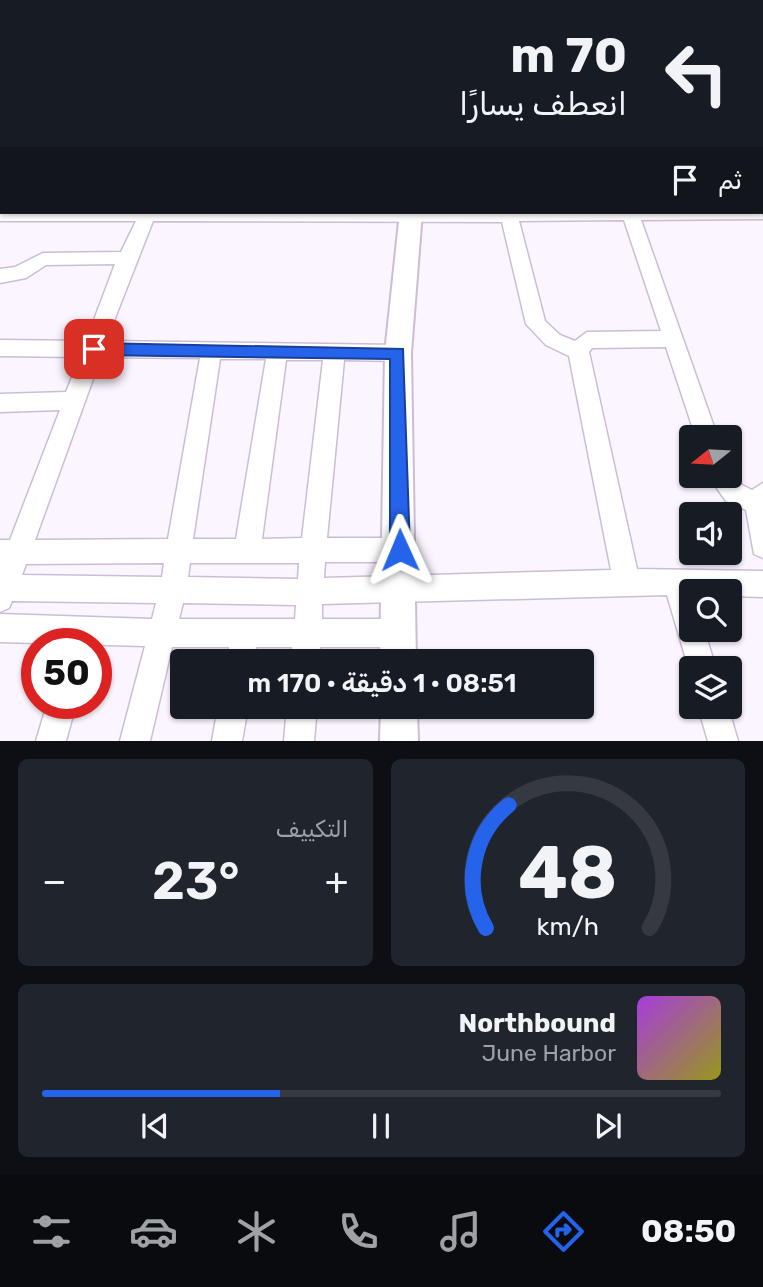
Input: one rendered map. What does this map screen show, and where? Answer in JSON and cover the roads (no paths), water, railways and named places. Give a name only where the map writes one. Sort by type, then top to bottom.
[{"type":"main road","points":[[398,649],[398,353],[410,215]]},
{"type":"main road","points":[[399,719],[399,741]]},
{"type":"street","points":[[0,215],[74,214]]},
{"type":"street","points":[[147,214],[127,258],[74,401],[8,552],[1,592],[310,593],[400,587],[627,582],[763,584]]},
{"type":"street","points":[[278,214],[697,214]]},
{"type":"street","points":[[631,215],[703,425]]},
{"type":"street","points":[[509,216],[536,324],[553,340],[578,351]]},
{"type":"street","points":[[0,276],[19,273],[43,259],[127,258]]},
{"type":"street","points":[[578,351],[587,340],[673,339]]},
{"type":"street","points":[[0,348],[398,353]]},
{"type":"street","points":[[578,351],[627,582]]},
{"type":"street","points":[[135,741],[172,593],[211,352]]},
{"type":"street","points":[[247,552],[277,352]]},
{"type":"street","points":[[306,649],[313,551],[334,353]]},
{"type":"street","points":[[0,403],[74,401]]},
{"type":"street","points":[[730,488],[734,493],[760,499],[763,546]]},
{"type":"street","points":[[8,552],[400,550]]},
{"type":"street","points":[[677,584],[698,656]]},
{"type":"street","points":[[0,628],[21,630]]},
{"type":"street","points":[[112,635],[244,632],[398,633]]},
{"type":"street","points":[[242,649],[244,632]]},
{"type":"street","points":[[51,741],[58,719]]},
{"type":"street","points":[[228,741],[231,719]]},
{"type":"street","points":[[299,741],[301,719]]},
{"type":"street","points":[[717,719],[723,741]]}]
